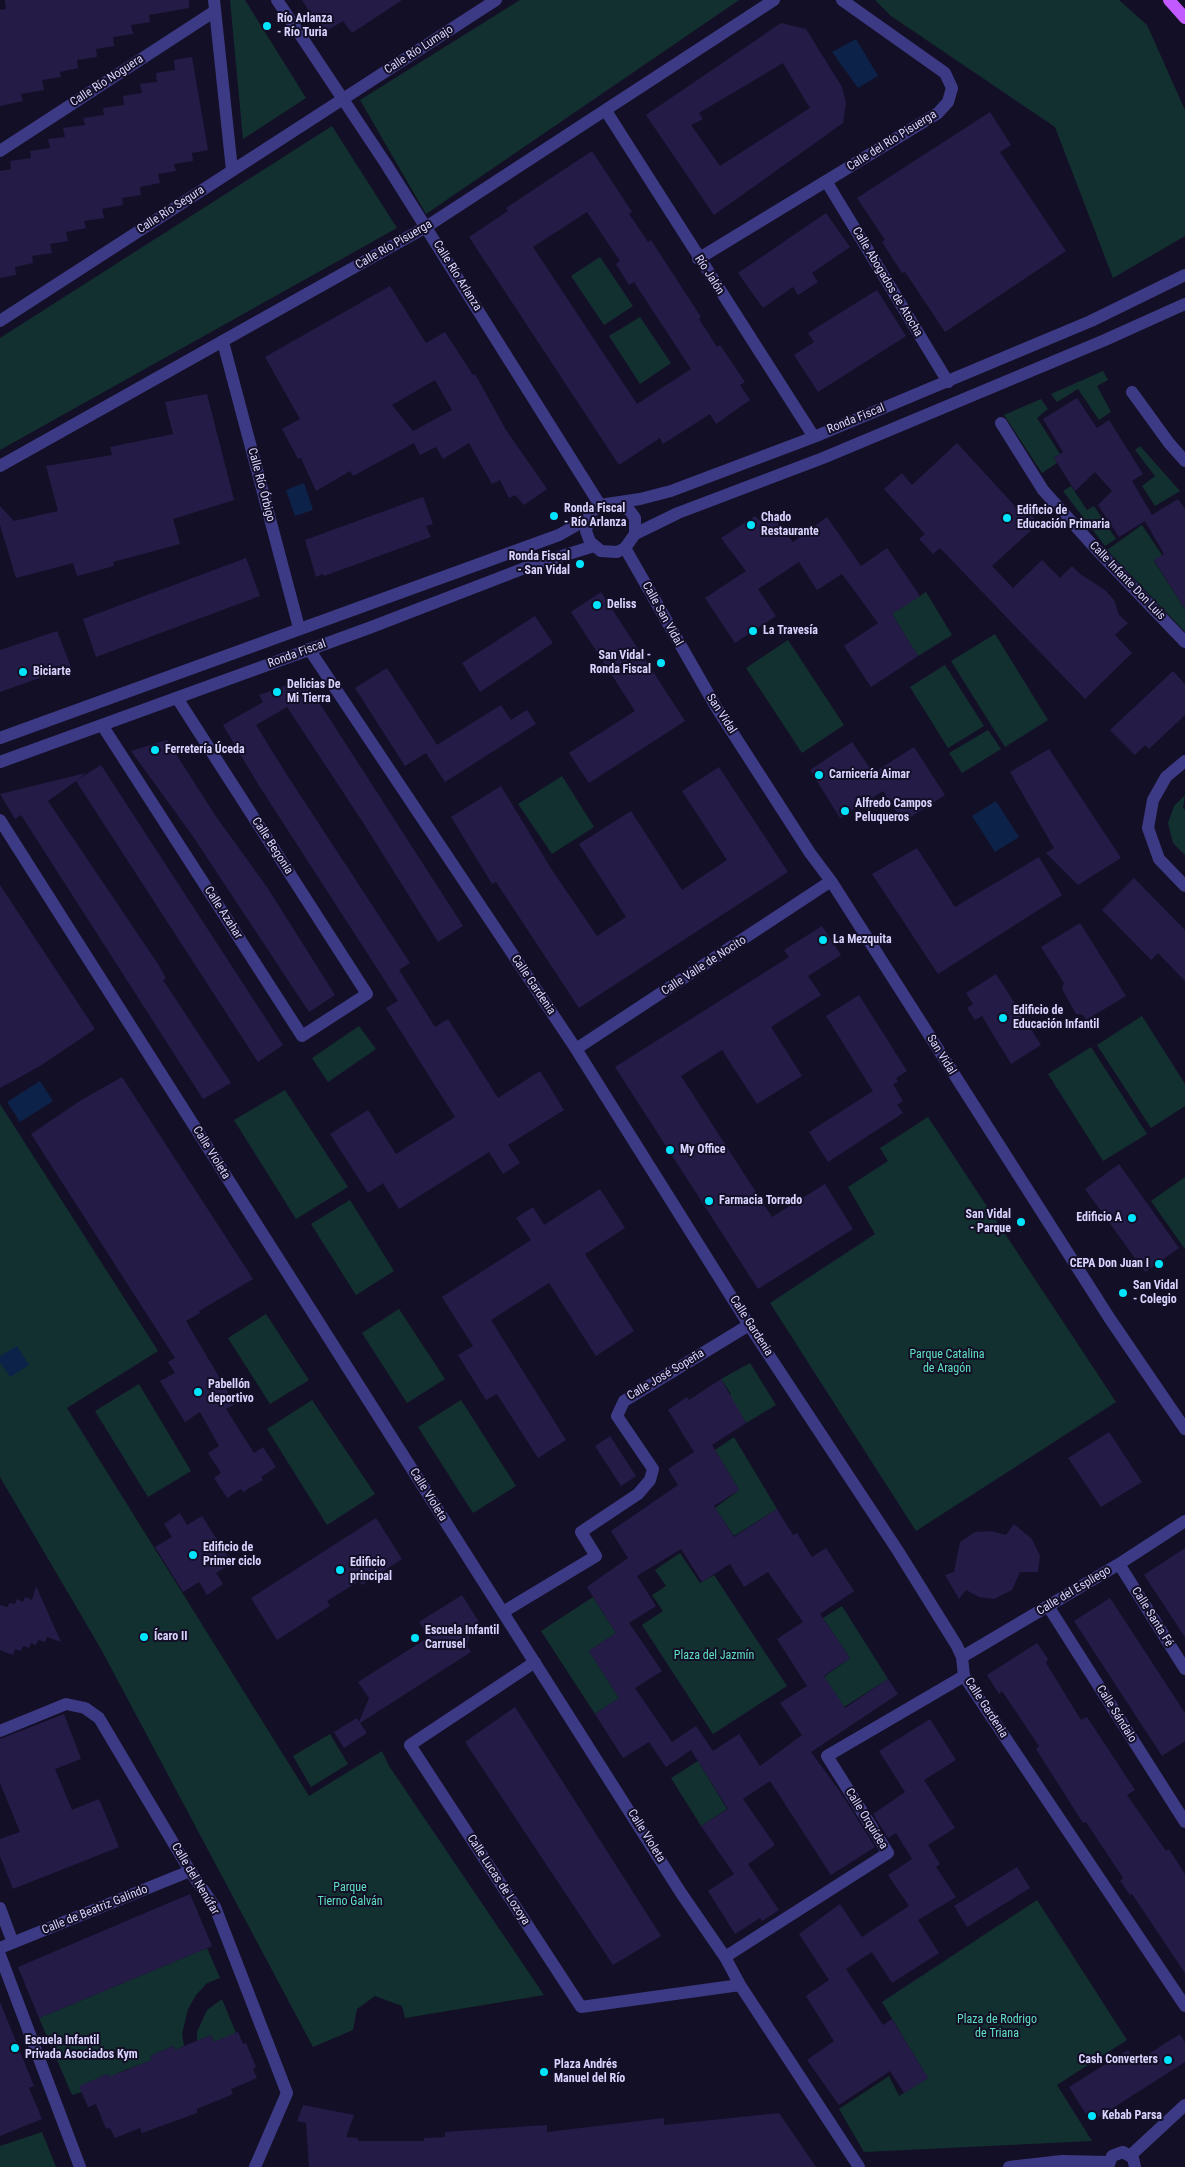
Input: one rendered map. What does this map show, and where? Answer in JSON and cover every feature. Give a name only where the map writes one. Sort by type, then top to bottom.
[{"type":"main road","points":[[1170,0],[1185,18]]},
{"type":"street","name":"Calle Río Arlanza","points":[[277,0],[426,227],[600,505]]},
{"type":"street","name":"Calle Río Lumajo","points":[[342,100],[496,0]]},
{"type":"street","name":"Calle Río Pisuerga","points":[[0,466],[426,227],[774,0]]},
{"type":"street","name":"Calle del Río Pisuerga","points":[[698,259],[938,113],[948,102],[952,88],[945,73],[842,0]]},
{"type":"street","name":"Calle Río Noguera","points":[[0,151],[214,6]]},
{"type":"street","points":[[214,6],[232,170]]},
{"type":"street","name":"Calle Río Segura","points":[[0,321],[342,100]]},
{"type":"street","name":"Río Jalón","points":[[606,111],[698,259],[814,437]]},
{"type":"street","name":"Calle Abogados de Atocha","points":[[826,181],[948,382]]},
{"type":"street","name":"Ronda Fiscal","points":[[0,738],[559,535],[587,520],[590,513],[600,505],[671,491],[814,437],[948,382],[1095,318],[1185,274]]},
{"type":"street","name":"Ronda Fiscal","points":[[0,762],[310,649],[530,566],[594,546],[609,553],[625,548],[635,534],[678,513],[823,458],[1185,304]]},
{"type":"street","points":[[1104,317],[1111,323],[1113,328],[1104,339],[1089,333],[1095,318],[1104,317]]},
{"type":"street","name":"Calle Río Órbigo","points":[[223,342],[299,628]]},
{"type":"street","points":[[1132,392],[1169,443],[1185,461]]},
{"type":"street","name":"Calle Infante Don Luis","points":[[1001,423],[1043,490],[1096,549],[1185,642]]},
{"type":"street","points":[[617,503],[630,511],[635,518],[635,534]]},
{"type":"street","points":[[587,520],[587,537],[594,546]]},
{"type":"street","name":"Calle San Vidal","points":[[625,548],[699,679]]},
{"type":"street","name":"Calle Gardenia","points":[[310,649],[576,1049],[749,1325],[898,1551],[962,1657],[964,1676],[1185,2006]]},
{"type":"street","name":"San Vidal","points":[[699,679],[810,853],[831,881],[1105,1310],[1185,1429]]},
{"type":"street","name":"Calle Begonia","points":[[177,698],[367,994]]},
{"type":"street","name":"Calle Azahar","points":[[102,725],[302,1036],[367,994]]},
{"type":"street","points":[[1185,761],[1166,776],[1153,800],[1148,828],[1158,859],[1185,886]]},
{"type":"street","name":"Calle Violeta","points":[[0,820],[681,1893],[725,1957],[740,1985],[859,2167]]},
{"type":"street","name":"Calle Valle de Nocito","points":[[576,1049],[831,881]]},
{"type":"street","name":"Calle José Sopeña","points":[[503,1612],[596,1556],[580,1532],[638,1494],[650,1480],[653,1468],[617,1416],[624,1401],[749,1325]]},
{"type":"street","name":"Calle del Espliego","points":[[962,1657],[1119,1564],[1185,1521]]},
{"type":"street","name":"Calle Santa Fé","points":[[1119,1564],[1185,1669]]},
{"type":"street","name":"Calle Sándalo","points":[[1048,1606],[1185,1822]]},
{"type":"street","name":"Calle Lucas de Lozoya","points":[[535,1662],[410,1745],[581,2007],[740,1985]]},
{"type":"street","name":"Calle Orquídea","points":[[725,1957],[888,1853],[827,1756],[964,1676]]},
{"type":"street","name":"Calle del Nenúfar","points":[[0,1731],[66,1704],[86,1708],[99,1718],[190,1872],[215,1907],[287,2093],[255,2167]]},
{"type":"street","name":"Calle de Beatriz Galindo","points":[[0,1948],[190,1872]]},
{"type":"street","points":[[0,1908],[13,1943]]},
{"type":"street","points":[[0,1955],[80,2167]]},
{"type":"street","points":[[1009,2167],[1062,2161],[1108,2165],[1116,2153],[1124,2152],[1133,2161],[1185,2105]]},
{"type":"green space","points":[[230,0],[245,0],[306,98],[243,139]]},
{"type":"green space","points":[[520,0],[739,0],[426,214],[360,100]]},
{"type":"green space","points":[[875,0],[1119,0],[1147,25],[1185,110],[1185,236],[1113,278],[1055,127],[891,16]]},
{"type":"green space","points":[[332,126],[397,228],[0,450],[0,338]]},
{"type":"green space","points":[[600,257],[633,306],[604,325],[571,276]]},
{"type":"green space","points":[[640,317],[671,363],[640,384],[609,336]]},
{"type":"green space","points":[[1103,371],[1108,380],[1097,386],[1111,412],[1099,420],[1078,389],[1057,402],[1051,394]]},
{"type":"green space","points":[[1041,399],[1048,409],[1037,418],[1060,454],[1054,458],[1057,463],[1042,473],[1004,415]]},
{"type":"green space","points":[[1140,446],[1180,491],[1155,506],[1142,486],[1155,476],[1135,450]]},
{"type":"green space","points":[[1071,486],[1087,510],[1094,506],[1116,539],[1105,546],[1063,491]]},
{"type":"green space","points":[[1142,525],[1162,555],[1154,561],[1185,609],[1185,632],[1107,550]]},
{"type":"green space","points":[[926,592],[952,635],[918,656],[892,614]]},
{"type":"green space","points":[[995,634],[1048,720],[1005,747],[951,661]]},
{"type":"green space","points":[[788,640],[844,725],[802,753],[746,668]]},
{"type":"green space","points":[[945,665],[984,726],[948,748],[910,687]]},
{"type":"green space","points":[[988,730],[1001,749],[962,773],[949,753]]},
{"type":"green space","points":[[562,776],[594,827],[552,854],[518,804]]},
{"type":"green space","points":[[1185,795],[1183,808],[1185,810],[1185,855],[1173,843],[1168,823],[1174,806]]},
{"type":"green space","points":[[1142,1016],[1185,1084],[1185,1106],[1151,1128],[1097,1045]]},
{"type":"green space","points":[[359,1026],[376,1049],[328,1082],[312,1058]]},
{"type":"green space","points":[[1091,1047],[1147,1134],[1103,1161],[1048,1074]]},
{"type":"green space","points":[[285,1090],[348,1187],[296,1219],[234,1120]]},
{"type":"green space","name":"Parque Tierno Galván","points":[[0,1104],[158,1351],[67,1408],[309,1796],[382,1751],[389,1766],[544,1995],[405,2018],[402,2006],[375,1996],[357,2009],[353,2030],[313,2047],[101,1649],[0,1477]]},
{"type":"green space","name":"Parque Catalina de Aragón","points":[[928,1117],[1116,1402],[916,1531],[770,1303],[875,1234],[848,1187],[888,1161],[880,1148]]},
{"type":"green space","points":[[1185,1177],[1185,1249],[1151,1201]]},
{"type":"green space","points":[[350,1200],[394,1271],[356,1295],[311,1224]]},
{"type":"green space","points":[[399,1309],[445,1379],[407,1403],[362,1333]]},
{"type":"green space","points":[[266,1314],[309,1380],[270,1404],[228,1338]]},
{"type":"green space","points":[[750,1363],[776,1405],[746,1423],[736,1407],[725,1398],[731,1394],[721,1379]]},
{"type":"green space","points":[[139,1384],[191,1471],[148,1497],[95,1411]]},
{"type":"green space","points":[[312,1400],[375,1494],[327,1525],[267,1429]]},
{"type":"green space","points":[[461,1400],[516,1486],[473,1513],[418,1427]]},
{"type":"green space","points":[[734,1437],[777,1509],[734,1536],[715,1508],[739,1490],[715,1450]]},
{"type":"green space","name":"Plaza del Jazmín","points":[[680,1553],[700,1583],[714,1575],[787,1686],[713,1734],[642,1625],[663,1611],[652,1595],[666,1586],[655,1570]]},
{"type":"green space","points":[[593,1597],[616,1633],[589,1651],[619,1698],[595,1714],[541,1631]]},
{"type":"green space","points":[[842,1606],[888,1679],[844,1707],[824,1677],[850,1658],[823,1618]]},
{"type":"green space","points":[[330,1734],[348,1764],[311,1787],[293,1756]]},
{"type":"green space","points":[[698,1761],[727,1809],[701,1826],[671,1778]]},
{"type":"green space","name":"Plaza de Rodrigo de Triana","points":[[1037,1900],[1127,2040],[1057,2085],[1092,2141],[864,2152],[839,2109],[889,2076],[899,2096],[928,2078],[882,2002]]},
{"type":"green space","points":[[207,1948],[220,1978],[207,1983],[196,1995],[188,2009],[182,2034],[184,2046],[175,2050],[174,2046],[150,2056],[152,2060],[118,2073],[111,2082],[108,2074],[80,2086],[82,2092],[72,2095],[39,2018]]},
{"type":"green space","points":[[222,1999],[236,2033],[214,2042],[211,2035],[197,2041],[197,2032],[207,2010]]},
{"type":"green space","points":[[42,2132],[56,2167],[0,2167],[0,2146]]},
{"type":"water","points":[[856,39],[878,76],[858,88],[832,52]]},
{"type":"water","points":[[304,483],[313,510],[295,516],[286,490]]},
{"type":"water","points":[[996,801],[1019,837],[995,852],[972,816]]},
{"type":"water","points":[[40,1081],[53,1101],[20,1122],[7,1102]]},
{"type":"water","points":[[17,1346],[29,1365],[10,1377],[0,1362],[0,1356]]},
{"type":"building","points":[[5,0],[189,0],[189,8],[149,15],[150,22],[131,25],[133,34],[113,37],[114,46],[96,49],[97,57],[77,60],[78,68],[60,72],[61,77],[42,80],[44,90],[21,94],[23,101],[0,106],[0,10],[6,9]]},
{"type":"building","points":[[302,0],[402,0],[352,33],[343,21],[323,33]]},
{"type":"building","points":[[781,23],[806,29],[842,87],[846,103],[843,123],[714,215],[646,115]],"holes":[[[783,63],[810,108],[720,166],[691,125],[703,119],[699,113]]]},
{"type":"building","points":[[192,57],[208,150],[192,153],[193,161],[174,164],[176,171],[158,174],[160,183],[140,187],[141,195],[122,198],[123,205],[102,209],[104,218],[84,221],[86,228],[66,232],[68,241],[50,244],[52,253],[32,256],[33,263],[15,267],[16,275],[0,278],[0,171],[11,169],[10,161],[31,158],[30,151],[50,148],[48,139],[65,137],[63,128],[85,125],[83,118],[104,115],[103,108],[124,105],[123,96],[142,93],[140,84],[157,82],[156,73],[175,70],[174,60]]},
{"type":"building","points":[[990,112],[1011,145],[1000,152],[1066,251],[945,332],[905,272],[902,273],[882,242],[885,240],[857,198]]},
{"type":"building","points":[[592,151],[632,212],[629,214],[648,242],[651,240],[701,317],[699,319],[717,347],[720,345],[745,382],[740,385],[750,400],[716,424],[710,414],[663,444],[660,438],[619,465],[469,237],[508,211],[506,208]],"holes":[[[587,212],[620,261],[616,264],[629,285],[634,282],[691,369],[637,404],[533,247]]]},
{"type":"building","points":[[826,213],[850,247],[812,273],[818,282],[798,295],[793,287],[763,308],[738,273]]},
{"type":"building","points":[[390,286],[426,343],[445,332],[473,375],[475,374],[506,430],[547,489],[524,505],[515,495],[509,498],[500,480],[492,484],[469,443],[443,459],[436,447],[420,455],[414,443],[353,476],[350,471],[316,491],[301,458],[298,459],[282,429],[300,419],[265,357]],"holes":[[[435,380],[452,410],[413,431],[392,405]]]},
{"type":"building","points":[[877,290],[906,336],[818,392],[794,355],[814,342],[808,333]]},
{"type":"building","points":[[207,394],[234,500],[173,519],[180,544],[113,562],[114,566],[77,576],[73,563],[16,578],[0,525],[0,506],[14,521],[58,511],[46,466],[112,455],[110,447],[173,434],[165,402]]},
{"type":"building","points":[[1077,398],[1097,428],[1109,420],[1143,474],[1132,481],[1152,515],[1178,499],[1185,509],[1185,609],[1154,560],[1164,554],[1145,521],[1119,537],[1098,505],[1112,491],[1095,472],[1075,491],[1054,458],[1063,452],[1043,419]]},
{"type":"building","points":[[957,443],[1024,516],[1028,512],[1039,523],[992,566],[1013,588],[1042,560],[1060,578],[1072,566],[1080,574],[1105,590],[1114,600],[1119,615],[1128,623],[1115,635],[1132,653],[1085,699],[940,548],[933,554],[919,539],[925,534],[884,489],[902,473],[912,485]]},
{"type":"building","points":[[423,497],[433,524],[426,526],[431,537],[324,576],[323,574],[316,577],[305,540]]},
{"type":"building","points":[[771,515],[793,542],[827,517],[861,566],[887,548],[920,596],[892,614],[918,656],[871,687],[844,646],[878,623],[842,574],[817,590],[799,562],[758,589],[776,616],[735,643],[705,598],[746,571],[721,538],[755,516],[759,520]]},
{"type":"building","points":[[246,558],[260,596],[96,657],[83,619]]},
{"type":"building","points":[[601,592],[685,721],[589,783],[569,753],[635,711],[571,612]]},
{"type":"building","points":[[535,616],[553,643],[480,692],[462,663]]},
{"type":"building","points":[[57,631],[71,667],[0,692],[0,650]]},
{"type":"building","points":[[387,668],[437,745],[501,705],[511,720],[527,710],[536,724],[445,782],[426,753],[405,766],[355,688]]},
{"type":"building","points":[[1173,671],[1185,684],[1185,715],[1149,749],[1145,745],[1135,755],[1110,730]]},
{"type":"building","points":[[304,679],[463,926],[438,942],[364,824],[287,707],[256,725],[410,963],[399,970],[435,1027],[448,1019],[498,1098],[540,1071],[564,1110],[508,1145],[520,1163],[503,1174],[489,1152],[399,1209],[383,1183],[368,1193],[330,1134],[368,1110],[396,1154],[455,1117],[386,1008],[398,1001],[258,784],[223,725],[263,702],[259,695]]},
{"type":"building","points":[[167,740],[217,818],[267,887],[335,995],[309,1012],[192,835],[131,751]]},
{"type":"building","points":[[852,742],[873,773],[914,747],[945,795],[903,822],[883,791],[840,818],[810,770]]},
{"type":"building","points":[[1049,749],[1121,858],[1078,885],[1046,853],[1054,848],[1010,772]]},
{"type":"building","points":[[101,765],[283,1045],[258,1062],[76,781],[48,801],[158,964],[166,978],[163,980],[231,1083],[203,1099],[21,815],[15,819],[0,794],[86,773],[77,780]]},
{"type":"building","points":[[719,767],[788,872],[579,1008],[496,882],[492,884],[451,817],[501,786],[550,867],[597,936],[626,917],[579,844],[631,811],[682,890],[727,860],[682,791]]},
{"type":"building","points":[[917,848],[955,907],[1039,857],[1062,895],[938,974],[872,874]]},
{"type":"building","points":[[1134,878],[1185,930],[1185,981],[1158,953],[1151,960],[1102,910]]},
{"type":"building","points":[[0,885],[95,1029],[40,1066],[0,1088]]},
{"type":"building","points":[[1080,923],[1126,996],[1086,1020],[1083,1015],[1076,1014],[1062,989],[1064,983],[1041,947]]},
{"type":"building","points":[[822,926],[841,955],[808,976],[821,995],[771,1027],[802,1076],[757,1104],[722,1050],[681,1076],[772,1217],[825,1184],[853,1229],[758,1289],[615,1067],[789,957],[784,950]]},
{"type":"building","name":"Edificio de Educación Infantil","points":[[996,974],[1041,1045],[1011,1064],[982,1016],[975,1020],[967,1008],[973,1004],[966,993]]},
{"type":"building","points":[[859,995],[907,1071],[896,1078],[898,1082],[893,1084],[903,1101],[897,1105],[903,1113],[828,1162],[809,1132],[873,1091],[826,1016]]},
{"type":"building","points":[[122,1077],[253,1279],[199,1311],[200,1313],[186,1321],[235,1404],[226,1409],[254,1453],[263,1447],[276,1467],[261,1477],[263,1480],[243,1492],[241,1489],[227,1498],[214,1478],[221,1473],[208,1453],[219,1446],[200,1412],[185,1422],[160,1381],[175,1373],[168,1362],[175,1358],[31,1134],[83,1099]]},
{"type":"building","name":"Edificio A","points":[[1119,1164],[1179,1248],[1145,1272],[1085,1189]]},
{"type":"building","points":[[600,1189],[625,1228],[585,1254],[634,1331],[596,1356],[549,1283],[491,1320],[566,1440],[538,1458],[497,1394],[486,1400],[458,1355],[473,1346],[442,1297],[531,1240],[516,1218],[533,1207],[544,1225]]},
{"type":"building","points":[[721,1379],[746,1423],[712,1445],[739,1490],[714,1506],[734,1537],[777,1509],[793,1535],[797,1533],[812,1557],[826,1548],[854,1591],[820,1614],[850,1658],[824,1676],[845,1708],[888,1679],[898,1694],[811,1752],[841,1793],[875,1847],[831,1875],[770,1781],[743,1799],[775,1845],[748,1864],[779,1910],[762,1921],[760,1918],[735,1934],[708,1891],[734,1874],[701,1826],[728,1809],[691,1750],[666,1767],[649,1742],[623,1758],[595,1714],[619,1698],[589,1651],[616,1633],[587,1587],[628,1558],[611,1531],[678,1485],[668,1469],[694,1452],[668,1410],[687,1397],[689,1400]],"holes":[[[681,1549],[702,1582],[730,1564],[744,1587],[768,1572],[803,1622],[777,1639],[807,1686],[780,1703],[802,1735],[760,1766],[739,1734],[713,1751],[696,1726],[672,1742],[635,1688],[662,1671],[629,1623],[656,1606],[637,1576]]]},
{"type":"building","points":[[1109,1432],[1142,1482],[1101,1507],[1068,1458]]},
{"type":"building","points":[[610,1436],[636,1476],[621,1486],[595,1446]]},
{"type":"building","name":"Edificio de Primer ciclo","points":[[180,1513],[187,1525],[202,1516],[232,1563],[216,1573],[223,1584],[207,1595],[199,1582],[183,1592],[155,1547],[172,1537],[164,1524]]},
{"type":"building","name":"Edificio principal","points":[[376,1518],[402,1559],[362,1585],[359,1581],[327,1601],[330,1606],[277,1640],[251,1598]]},
{"type":"building","points":[[1014,1524],[1032,1539],[1040,1556],[1038,1572],[1020,1572],[1012,1590],[994,1599],[979,1597],[966,1590],[959,1599],[945,1575],[954,1572],[960,1542],[975,1532],[991,1531],[1006,1535]]},
{"type":"building","points":[[1185,1548],[1185,1637],[1144,1575]]},
{"type":"building","points":[[36,1586],[61,1642],[47,1637],[45,1642],[38,1640],[36,1645],[31,1643],[29,1648],[23,1646],[21,1651],[15,1649],[13,1655],[0,1650],[0,1605],[8,1607],[9,1603],[15,1604],[17,1599],[23,1602],[25,1597],[32,1600]]},
{"type":"building","points":[[462,1595],[482,1627],[470,1634],[467,1646],[471,1652],[360,1723],[367,1733],[344,1748],[334,1732],[357,1718],[359,1722],[369,1698],[358,1682],[429,1637],[419,1622]]},
{"type":"building","points":[[1110,1598],[1185,1713],[1185,1741],[1162,1756],[1074,1621]]},
{"type":"building","points":[[1037,1643],[1048,1659],[1046,1663],[1081,1720],[1087,1717],[1135,1790],[1127,1795],[1166,1851],[1169,1849],[1185,1874],[1185,1973],[1132,1894],[1130,1895],[1120,1881],[1123,1878],[1086,1822],[1083,1823],[1036,1749],[1039,1746],[1002,1691],[999,1694],[987,1675]]},
{"type":"building","points":[[515,1707],[661,1936],[613,1965],[465,1742]]},
{"type":"building","points":[[64,1714],[81,1759],[55,1769],[72,1810],[99,1799],[119,1847],[13,1889],[0,1856],[0,1839],[20,1832],[0,1783],[0,1739]]},
{"type":"building","points":[[930,1719],[956,1760],[924,1780],[955,1828],[928,1845],[940,1864],[936,1867],[956,1897],[918,1920],[939,1953],[892,1983],[872,1952],[846,1969],[883,2025],[892,2019],[928,2078],[904,2093],[890,2071],[839,2105],[807,2060],[834,2041],[806,1996],[829,1980],[799,1934],[840,1904],[862,1937],[909,1906],[888,1875],[912,1859],[896,1833],[888,1838],[873,1814],[905,1792],[879,1751]]},
{"type":"building","points":[[1017,1867],[1030,1888],[967,1927],[954,1906]]},
{"type":"building","points":[[190,1894],[212,1946],[39,2018],[18,1967]]},
{"type":"building","points":[[0,2002],[34,2086],[29,2088],[42,2119],[0,2136]]},
{"type":"building","points":[[238,2032],[243,2044],[246,2043],[256,2067],[253,2069],[257,2078],[231,2089],[233,2094],[197,2109],[197,2113],[142,2133],[140,2128],[115,2138],[110,2128],[106,2129],[96,2104],[88,2107],[79,2086],[108,2074],[109,2077],[152,2060],[150,2056],[174,2046],[175,2050],[211,2035],[214,2042]]},
{"type":"building","points":[[1180,2034],[1185,2042],[1185,2062],[1091,2122],[1069,2087],[1128,2050],[1136,2062]]},
{"type":"building","points":[[303,2105],[354,2115],[346,2137],[358,2138],[358,2141],[424,2141],[424,2138],[445,2137],[445,2132],[547,2125],[547,2132],[664,2118],[664,2125],[779,2113],[816,2167],[309,2167],[306,2123],[297,2121]]},
{"type":"place","name":"Río Arlanza - Río Turia","points":[[267,26]]},
{"type":"place","name":"Ronda Fiscal - Río Arlanza","points":[[554,516]]},
{"type":"place","name":"Edificio de Educación Primaria","points":[[1007,518]]},
{"type":"place","name":"Chado Restaurante","points":[[751,525]]},
{"type":"place","name":"Ronda Fiscal - San Vidal","points":[[580,564]]},
{"type":"place","name":"Deliss","points":[[597,605]]},
{"type":"place","name":"La Travesía","points":[[753,631]]},
{"type":"place","name":"San Vidal - Ronda Fiscal","points":[[661,663]]},
{"type":"place","name":"Biciarte","points":[[23,672]]},
{"type":"place","name":"Delicias De Mi Tierra","points":[[277,692]]},
{"type":"place","name":"Ferretería Úceda","points":[[155,750]]},
{"type":"place","name":"Carnicería Aimar","points":[[819,775]]},
{"type":"place","name":"Alfredo Campos Peluqueros","points":[[845,811]]},
{"type":"place","name":"La Mezquita","points":[[823,940]]},
{"type":"place","name":"Edificio de Educación Infantil","points":[[1003,1018]]},
{"type":"place","name":"My Office","points":[[670,1150]]},
{"type":"place","name":"Farmacia Torrado","points":[[709,1201]]},
{"type":"place","name":"Edificio A","points":[[1132,1218]]},
{"type":"place","name":"San Vidal - Parque","points":[[1021,1222]]},
{"type":"place","name":"CEPA Don Juan I","points":[[1159,1264]]},
{"type":"place","name":"San Vidal - Colegio","points":[[1123,1293]]},
{"type":"place","name":"Pabellón deportivo","points":[[198,1392]]},
{"type":"place","name":"Edificio de Primer ciclo","points":[[193,1555]]},
{"type":"place","name":"Edificio principal","points":[[340,1570]]},
{"type":"place","name":"Ícaro II","points":[[144,1637]]},
{"type":"place","name":"Escuela Infantil Carrusel","points":[[415,1638]]},
{"type":"place","name":"Escuela Infantil Privada Asociados Kym","points":[[15,2048]]},
{"type":"place","name":"Cash Converters","points":[[1168,2060]]},
{"type":"place","name":"Plaza Andrés Manuel del Río","points":[[544,2072]]},
{"type":"place","name":"Kebab Parsa","points":[[1092,2116]]}]
